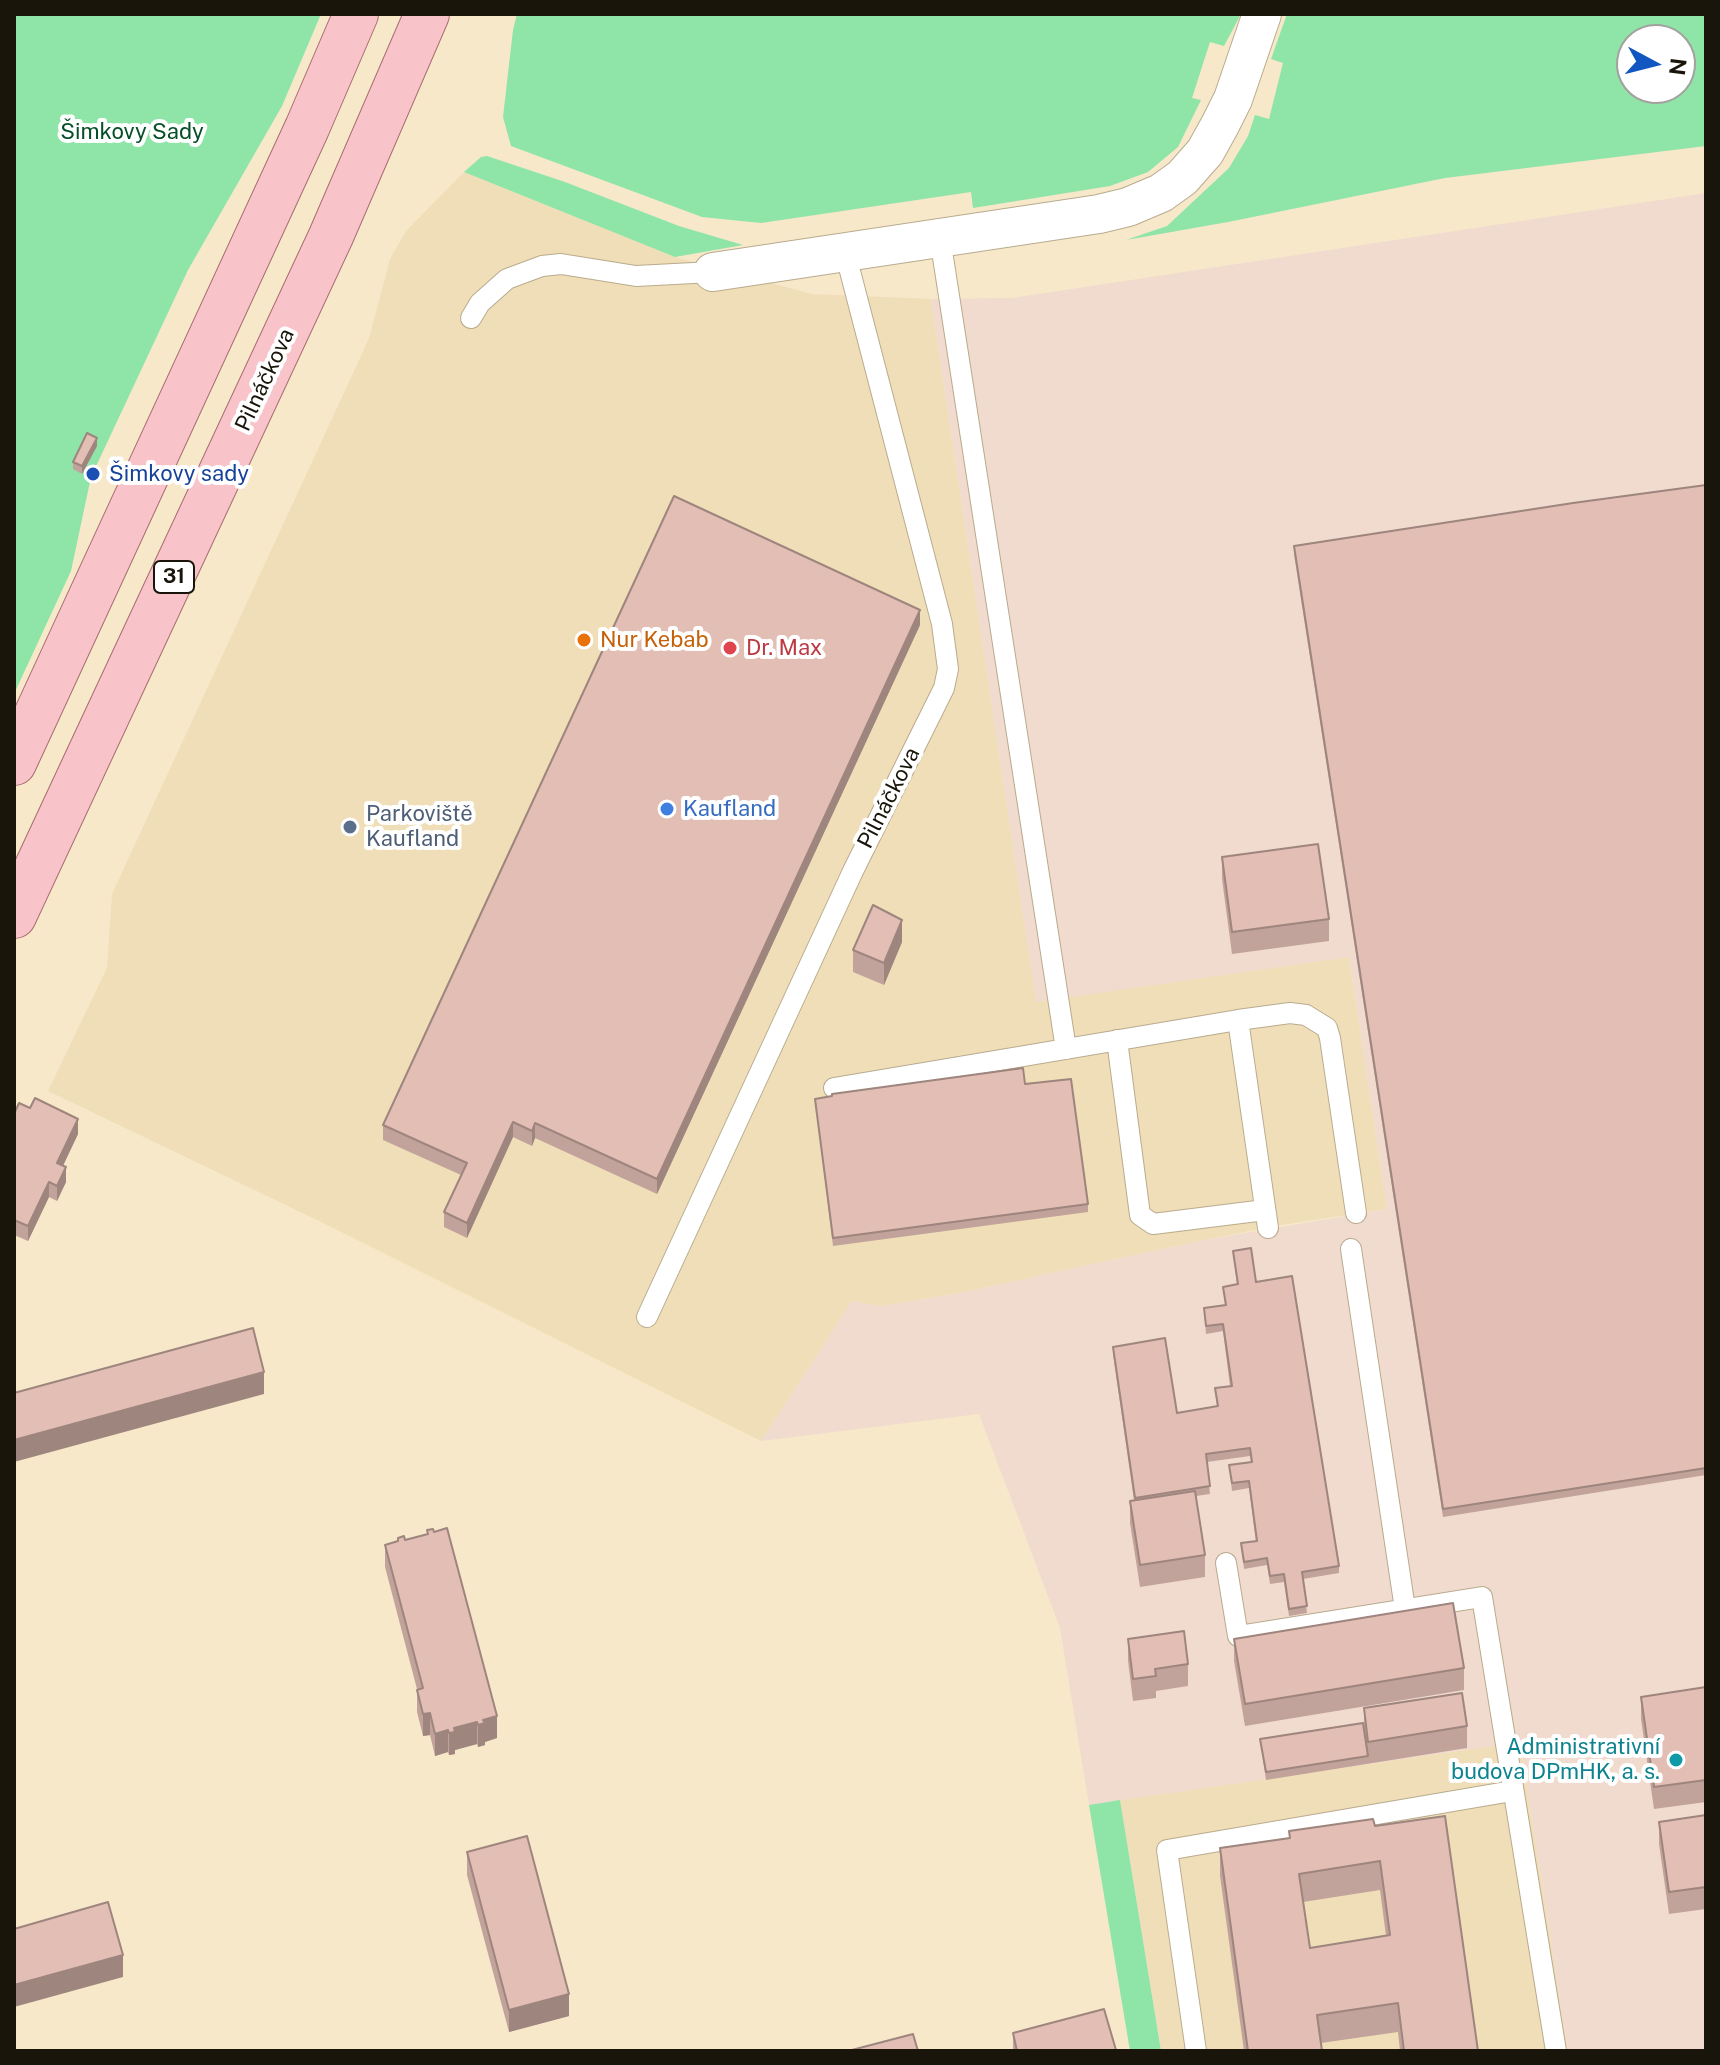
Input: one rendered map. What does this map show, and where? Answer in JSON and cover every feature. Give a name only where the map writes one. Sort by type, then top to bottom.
[{"type":"main road","points":[[14,763],[307,128],[356,14]]},
{"type":"main road","name":"Pilnáčkova","points":[[14,916],[331,236],[427,14]]},
{"type":"street","points":[[713,272],[1128,207],[1161,193],[1182,178],[1205,152],[1233,99],[1262,14]]},
{"type":"lane","points":[[940,238],[1066,1049]]},
{"type":"lane","name":"Pilnáčkova","points":[[647,1317],[853,871],[944,688],[948,669],[942,624],[845,252]]},
{"type":"lane","points":[[471,318],[480,303],[507,279],[542,266],[561,264],[636,276],[713,272]]},
{"type":"lane","points":[[834,1088],[1238,1020],[1290,1013],[1306,1015],[1327,1028],[1356,1213]]},
{"type":"lane","points":[[1117,1040],[1140,1215],[1153,1224],[1266,1219],[1238,1020]]},
{"type":"lane","points":[[1351,1249],[1405,1609]]},
{"type":"lane","points":[[1226,1563],[1238,1636],[1482,1597],[1556,2051]]},
{"type":"lane","points":[[1196,2051],[1167,1850],[1512,1791]]},
{"type":"shaded area","points":[[464,172],[675,257],[812,294],[931,299],[1036,1001],[1349,957],[1387,1209],[1204,1240],[955,1294],[880,1306],[852,1301],[761,1441],[317,1220],[48,1091],[107,968],[112,894],[361,356],[370,335],[390,259],[406,231]]},
{"type":"shaded area","points":[[1706,193],[1706,2051],[1568,2051],[1520,1742],[1089,1805],[1060,1628],[979,1414],[761,1441],[852,1301],[880,1306],[955,1294],[1204,1240],[1387,1209],[1349,957],[1036,1002],[931,299],[1012,298]]},
{"type":"shaded area","points":[[1520,1742],[1568,2051],[1161,2051],[1120,1800]]},
{"type":"green space","name":"Šimkovy Sady","points":[[14,14],[321,14],[282,106],[188,270],[91,477],[71,571],[14,694]]},
{"type":"green space","points":[[517,14],[1241,14],[1224,46],[1210,42],[1192,98],[1201,100],[1178,147],[1148,172],[1110,186],[973,208],[971,192],[761,223],[702,217],[511,146],[503,117]]},
{"type":"green space","points":[[1287,14],[1706,14],[1706,146],[1445,178],[1126,240],[1167,226],[1229,168],[1248,136],[1255,115],[1269,119],[1283,63],[1271,59]]},
{"type":"green space","points":[[487,156],[679,226],[743,245],[675,257],[464,172],[481,157]]},
{"type":"green space","points":[[1120,1800],[1161,2051],[1130,2051],[1089,1805]]},
{"type":"building","points":[[87,433],[97,438],[82,466],[73,462]]},
{"type":"building","points":[[1706,485],[1706,1468],[1443,1509],[1294,546]]},
{"type":"building","points":[[674,496],[920,610],[657,1179],[535,1123],[532,1131],[513,1122],[467,1223],[444,1212],[467,1163],[383,1125]]},
{"type":"building","points":[[1318,844],[1329,919],[1232,932],[1222,857]]},
{"type":"building","points":[[873,905],[902,920],[884,963],[853,950]]},
{"type":"building","points":[[1023,1068],[1025,1084],[1071,1079],[1088,1204],[833,1238],[815,1099],[832,1094]]},
{"type":"building","points":[[35,1098],[78,1119],[57,1163],[66,1167],[57,1186],[49,1182],[28,1226],[14,1220],[14,1114],[19,1103],[30,1108]]},
{"type":"building","points":[[1251,1248],[1256,1282],[1292,1276],[1339,1566],[1302,1572],[1307,1606],[1289,1609],[1284,1574],[1270,1576],[1267,1558],[1244,1562],[1241,1543],[1257,1541],[1249,1481],[1232,1483],[1229,1465],[1252,1462],[1250,1448],[1206,1454],[1210,1486],[1135,1498],[1113,1347],[1165,1338],[1177,1413],[1218,1406],[1215,1388],[1232,1386],[1223,1324],[1206,1326],[1204,1308],[1226,1305],[1223,1287],[1238,1284],[1233,1251]]},
{"type":"building","points":[[253,1328],[264,1372],[14,1440],[14,1393]]},
{"type":"building","points":[[1195,1491],[1205,1555],[1140,1565],[1130,1501]]},
{"type":"building","points":[[447,1528],[497,1716],[478,1725],[477,1722],[454,1728],[455,1732],[449,1733],[448,1730],[435,1734],[430,1713],[423,1714],[417,1690],[423,1688],[385,1545],[404,1536],[405,1540],[428,1534],[427,1530],[433,1529],[434,1532]]},
{"type":"building","points":[[1453,1603],[1464,1668],[1245,1704],[1234,1639]]},
{"type":"building","points":[[1184,1631],[1188,1664],[1155,1669],[1156,1676],[1133,1679],[1128,1639]]},
{"type":"building","name":"Administrativní budova DPmHK, a. s.","points":[[1706,1687],[1706,1780],[1654,1787],[1641,1697]]},
{"type":"building","points":[[1462,1693],[1467,1726],[1368,1742],[1364,1708]]},
{"type":"building","points":[[1363,1723],[1368,1756],[1266,1772],[1260,1739]]},
{"type":"building","name":"Administrativní budova DPmHK, a. s.","points":[[1706,1815],[1706,1887],[1669,1892],[1659,1822]]},
{"type":"building","points":[[1445,1816],[1478,2051],[1404,2051],[1398,2003],[1317,2015],[1322,2051],[1248,2051],[1220,1848],[1290,1838],[1289,1831],[1373,1819],[1375,1826]],"holes":[[[1380,1861],[1390,1935],[1310,1948],[1299,1874]]]},
{"type":"building","points":[[527,1836],[569,1994],[509,2010],[467,1852]]},
{"type":"building","points":[[108,1902],[123,1955],[14,1985],[14,1929]]},
{"type":"building","points":[[1104,2009],[1116,2050],[1017,2051],[1013,2033]]},
{"type":"building","points":[[913,2034],[918,2051],[848,2051]]},
{"type":"place","name":"Šimkovy sady","points":[[93,474]]},
{"type":"place","name":"Nur Kebab","points":[[584,640]]},
{"type":"place","name":"Dr. Max","points":[[730,648]]},
{"type":"place","name":"Kaufland","points":[[667,809]]},
{"type":"place","name":"Parkoviště Kaufland","points":[[350,827]]},
{"type":"place","name":"Administrativní budova DPmHK, a. s.","points":[[1676,1760]]}]
